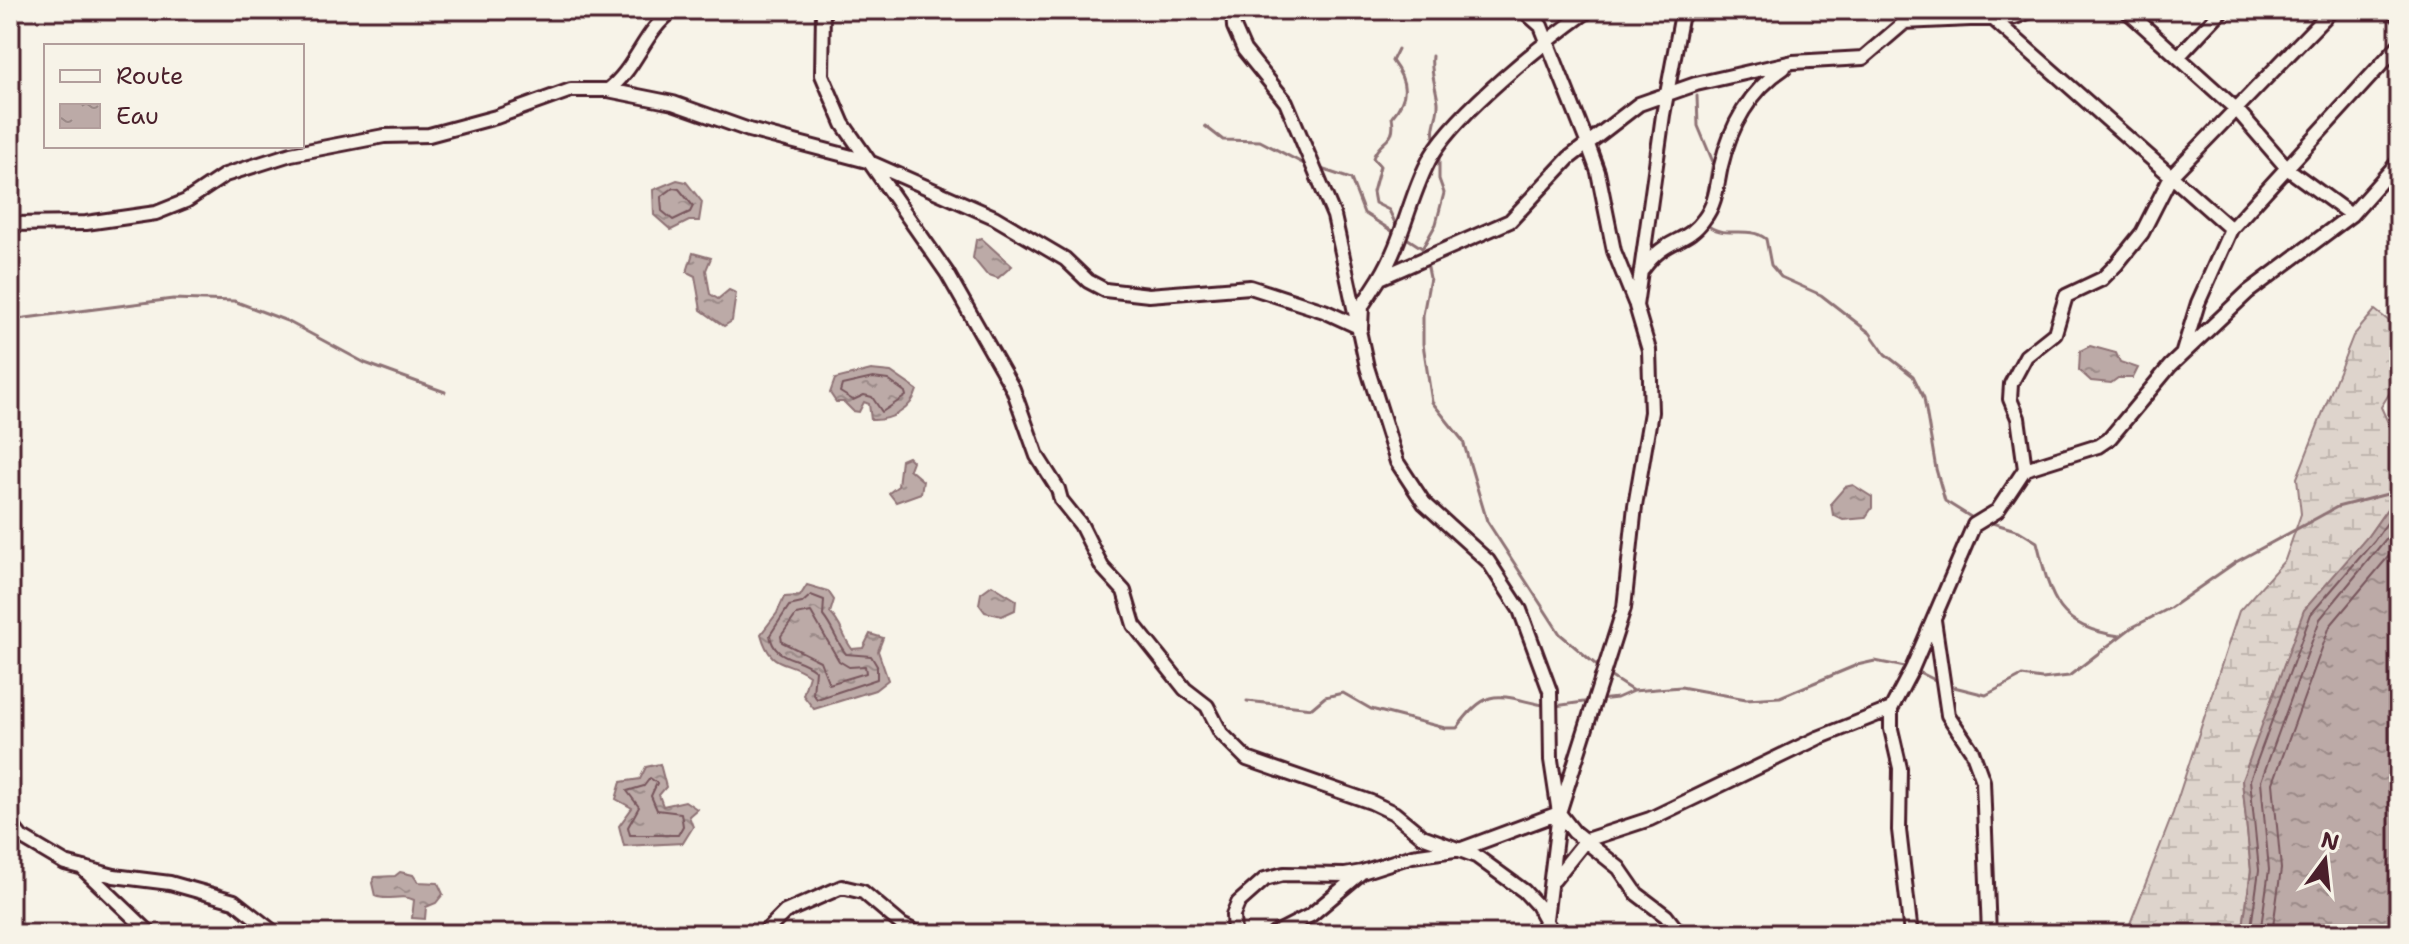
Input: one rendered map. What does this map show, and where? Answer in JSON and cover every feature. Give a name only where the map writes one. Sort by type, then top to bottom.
[{"type":"street","points":[[608,90],[629,70],[647,38],[674,10]]},
{"type":"street","points":[[823,10],[822,75],[843,124],[947,273],[1013,389],[1037,456],[1058,489],[1061,500],[1081,525],[1102,567],[1124,591],[1134,625],[1185,689],[1207,706],[1231,746],[1247,759],[1268,769],[1371,802],[1394,813],[1422,836],[1462,849],[1524,891],[1546,919],[1553,934]]},
{"type":"street","points":[[1233,10],[1234,27],[1244,50],[1286,102],[1334,216],[1361,328],[1367,367],[1397,462],[1424,503],[1488,561],[1520,610],[1550,691],[1551,760],[1559,813],[1619,868],[1637,894],[1666,916],[1680,934]]},
{"type":"street","points":[[1523,10],[1541,26],[1548,40],[1557,74],[1598,172],[1614,251],[1636,306],[1649,350],[1651,412],[1635,506],[1624,608],[1559,813],[1546,919],[1540,934]]},
{"type":"street","points":[[1361,328],[1362,306],[1396,252],[1431,157],[1448,133],[1548,40],[1589,10]]},
{"type":"street","points":[[1380,278],[1510,221],[1587,142],[1639,104],[1667,92],[1793,62],[1863,58],[1919,10]]},
{"type":"street","points":[[1903,22],[1988,14],[2015,17],[2033,10]]},
{"type":"street","points":[[2126,10],[2237,110],[2288,169],[2351,215]]},
{"type":"street","points":[[2178,57],[2222,10]]},
{"type":"street","points":[[2025,469],[2018,418],[2010,399],[2016,369],[2026,356],[2055,333],[2066,296],[2102,279],[2127,252],[2142,233],[2171,176],[2332,10]]},
{"type":"street","points":[[2391,10],[2399,17]]},
{"type":"street","points":[[1636,306],[1667,92],[1683,13]]},
{"type":"street","points":[[1988,14],[2231,229]]},
{"type":"street","points":[[2182,355],[2198,303],[2231,229],[2399,45]]},
{"type":"street","points":[[1642,272],[1658,249],[1693,233],[1706,217],[1714,202],[1731,131],[1769,78],[1793,62]]},
{"type":"street","points":[[10,224],[86,223],[156,213],[186,201],[225,175],[291,154],[384,136],[429,135],[496,117],[571,90],[608,90],[673,103],[749,130],[867,161],[994,217],[1065,259],[1088,281],[1105,290],[1149,295],[1250,287],[1324,311],[1361,328]]},
{"type":"street","points":[[1911,934],[1899,830],[1900,768],[1891,729],[1891,709],[1974,525],[1997,511],[2025,469],[2098,446],[2182,355],[2248,292],[2351,215],[2399,161]]},
{"type":"street","points":[[1934,616],[1948,715],[1972,751],[1983,781],[1989,934]]},
{"type":"street","points":[[1550,888],[1560,868],[1586,840],[1650,819],[1818,738],[1891,709]]},
{"type":"street","points":[[1247,934],[1234,929],[1238,903],[1265,879],[1284,874],[1345,875],[1362,872],[1412,856],[1462,849],[1559,813]]},
{"type":"street","points":[[10,823],[21,837],[81,867],[114,876],[170,883],[234,901],[276,934]]},
{"type":"street","points":[[81,867],[151,934]]},
{"type":"street","points":[[1274,934],[1311,915],[1362,872]]},
{"type":"street","points":[[763,934],[785,912],[842,887],[863,892],[902,925],[920,934]]},
{"type":"green space","points":[[2375,310],[2399,329],[2399,378],[2381,407],[2399,447],[2399,492],[2368,536],[2242,780],[2251,871],[2242,934],[2126,934],[2173,813],[2239,611],[2285,560],[2301,514],[2297,478],[2353,336]]},
{"type":"water","points":[[677,180],[686,182],[702,202],[699,221],[689,221],[671,230],[654,215],[653,190]]},
{"type":"water","points":[[981,238],[1012,266],[998,278],[986,274],[973,258],[976,240]]},
{"type":"water","points":[[693,253],[711,258],[706,270],[710,294],[718,299],[729,290],[736,293],[732,321],[724,326],[701,310],[695,276],[687,272]]},
{"type":"water","points":[[2090,346],[2116,353],[2120,362],[2138,368],[2133,378],[2118,378],[2111,383],[2091,381],[2079,370],[2080,351]]},
{"type":"water","points":[[871,370],[891,372],[917,390],[911,403],[886,418],[871,420],[869,404],[864,402],[859,412],[853,411],[844,402],[836,402],[830,393],[835,379]]},
{"type":"water","points":[[908,457],[912,461],[909,469],[923,481],[921,493],[896,502],[889,493],[898,486],[901,460]]},
{"type":"water","points":[[1853,485],[1872,497],[1872,508],[1865,518],[1843,520],[1833,515],[1831,503],[1845,487]]},
{"type":"water","points":[[2399,492],[2399,934],[2242,934],[2251,871],[2242,780],[2304,610],[2368,536]]},
{"type":"water","points":[[807,585],[828,591],[834,600],[830,613],[852,649],[863,648],[870,634],[883,638],[878,651],[888,680],[875,690],[814,709],[803,695],[809,675],[780,662],[769,653],[761,634],[777,613],[784,597],[800,596]]},
{"type":"water","points":[[992,585],[1016,600],[1015,610],[1002,616],[985,612],[979,604],[981,593]]},
{"type":"water","points":[[660,764],[666,787],[659,795],[663,806],[685,801],[697,809],[689,816],[693,827],[683,843],[624,846],[619,826],[632,808],[616,799],[621,782],[640,779],[646,767]]},
{"type":"water","points":[[400,872],[413,875],[418,882],[438,883],[443,894],[436,903],[426,907],[425,919],[412,918],[414,900],[375,896],[372,883],[375,877],[395,876]]},
{"type":"waterway","points":[[1397,227],[1389,210],[1375,203],[1373,192],[1380,166],[1373,158],[1390,137],[1392,117],[1404,96],[1404,83],[1392,61],[1398,49]]},
{"type":"waterway","points":[[1432,56],[1438,102],[1435,141]]},
{"type":"waterway","points":[[1697,96],[1698,126],[1713,162],[1705,208]]},
{"type":"waterway","points":[[1205,126],[1223,140],[1260,141],[1306,165]]},
{"type":"waterway","points":[[1423,247],[1436,224],[1444,193],[1439,179],[1439,152]]},
{"type":"waterway","points":[[1318,168],[1351,179],[1364,213],[1395,233]]},
{"type":"waterway","points":[[1705,223],[1719,231],[1751,233],[1766,239],[1771,265],[1781,277],[1821,295],[1870,333],[1885,354],[1913,376],[1924,398],[1936,469],[1945,501],[1974,519]]},
{"type":"waterway","points":[[1405,237],[1422,248],[1425,256]]},
{"type":"waterway","points":[[1427,263],[1430,278],[1423,315],[1423,344],[1432,402],[1463,441],[1487,521],[1560,634],[1602,670]]},
{"type":"waterway","points":[[10,320],[173,299],[234,301],[287,321],[365,363],[445,392]]},
{"type":"waterway","points":[[1950,686],[1986,695],[2022,676],[2042,679],[2069,676],[2131,628],[2170,608],[2236,562],[2337,507],[2399,491]]},
{"type":"waterway","points":[[1989,522],[2019,531],[2037,542],[2053,594],[2069,617],[2099,632],[2120,636]]},
{"type":"waterway","points":[[1608,675],[1633,691],[1681,687],[1746,699],[1780,697],[1857,665],[1875,661],[1910,668]]},
{"type":"waterway","points":[[1917,671],[1939,682]]},
{"type":"waterway","points":[[1599,700],[1617,698],[1633,691]]},
{"type":"waterway","points":[[1247,701],[1312,708],[1325,697],[1343,693],[1371,709],[1445,728],[1457,728],[1478,704],[1496,697],[1548,706]]},
{"type":"waterway","points":[[1555,706],[1591,701]]}]
